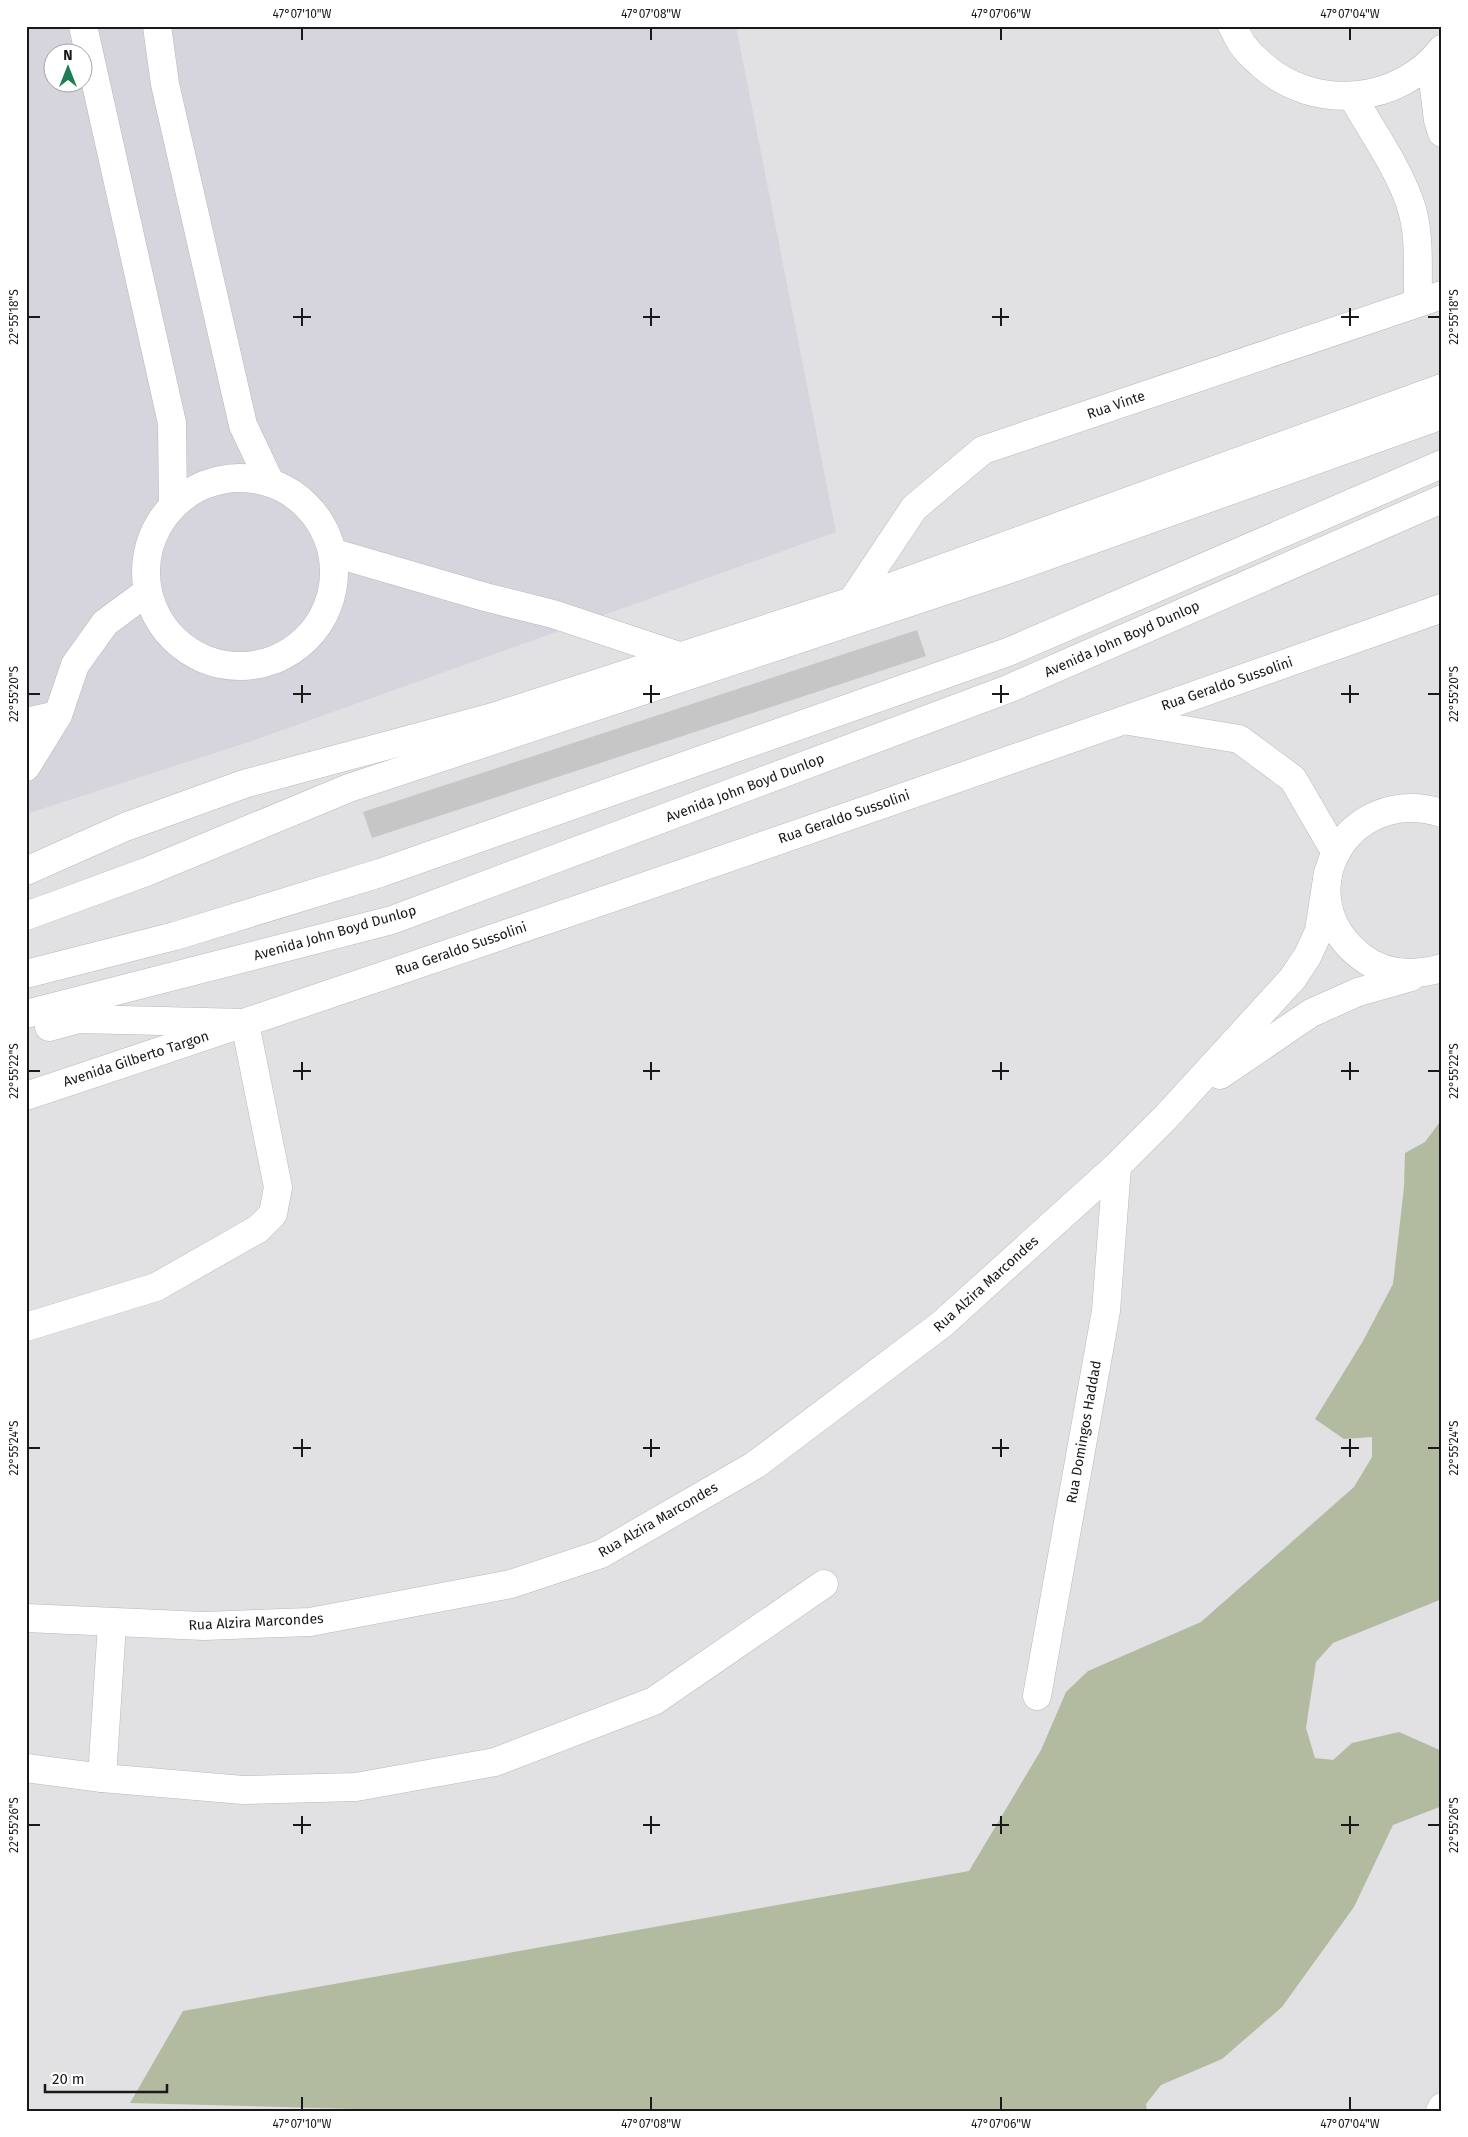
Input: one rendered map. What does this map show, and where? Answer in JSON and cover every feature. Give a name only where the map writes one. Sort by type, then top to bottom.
[{"type":"street","points":[[83,26],[172,423],[173,505]]},
{"type":"street","points":[[157,26],[165,84],[243,425],[270,482]]},
{"type":"street","points":[[1232,26],[1246,50],[1276,77],[1312,93],[1352,96],[1381,92],[1408,80],[1436,56]]},
{"type":"street","points":[[1436,56],[1438,120],[1442,133]]},
{"type":"street","points":[[1352,96],[1397,174],[1411,204],[1430,299]]},
{"type":"street","name":"Rua Vinte","points":[[852,602],[914,508],[983,450],[1430,299]]},
{"type":"street","points":[[26,871],[125,827],[244,784],[494,717],[852,602],[1442,388]]},
{"type":"street","points":[[26,916],[146,872],[349,788],[1007,570],[1442,415]]},
{"type":"street","points":[[26,974],[175,936],[380,873],[1008,652],[1442,464]]},
{"type":"street","points":[[244,478],[270,482],[299,498],[321,522],[334,553],[334,586],[324,617],[304,643],[276,660],[244,667],[210,663],[182,647],[160,622],[147,592],[146,561],[155,530],[173,505],[194,490],[219,480],[244,478]]},
{"type":"street","name":"Avenida John Boyd Dunlop","points":[[26,1014],[392,920],[1008,689],[1442,499]]},
{"type":"street","points":[[334,553],[485,597],[553,614],[682,657]]},
{"type":"street","points":[[26,768],[58,715],[75,665],[105,623],[147,592]]},
{"type":"street","name":"Rua Geraldo Sussolini","points":[[245,1023],[1125,720],[1442,608]]},
{"type":"street","points":[[26,722],[58,715]]},
{"type":"street","points":[[1125,720],[1239,739],[1293,779],[1332,863]]},
{"type":"street","points":[[1434,970],[1398,974],[1372,965],[1350,948],[1335,926],[1327,900],[1332,863],[1348,835],[1364,821],[1382,811],[1404,807],[1425,808],[1442,813]]},
{"type":"street","name":"Rua Alzira Marcondes","points":[[26,1618],[112,1624],[204,1626],[310,1622],[511,1584],[601,1554],[755,1465],[926,1336],[1116,1166],[1166,1117],[1293,978],[1319,931],[1332,863]]},
{"type":"street","name":"Rua Alzira Marcondes","points":[[1166,1117],[1243,1058],[1312,1013],[1358,992],[1434,970]]},
{"type":"street","points":[[26,1033],[79,1019],[245,1023],[278,1187],[273,1214],[258,1229],[156,1287],[26,1327]]},
{"type":"street","name":"Avenida Gilberto Targon","points":[[26,1096],[245,1023]]},
{"type":"street","name":"Rua Domingos Haddad","points":[[1037,1696],[1106,1312],[1116,1166]]},
{"type":"street","points":[[26,1768],[102,1778],[243,1790],[356,1787],[495,1762],[654,1701],[824,1584]]},
{"type":"street","points":[[102,1778],[112,1624]]},
{"type":"street","points":[[1440,2111],[1442,2107]]},
{"type":"shaded area","points":[[26,26],[736,26],[836,532],[246,743],[26,814]]},
{"type":"green space","points":[[1442,1119],[1442,1599],[1333,1643],[1316,1662],[1306,1728],[1315,1758],[1333,1760],[1352,1743],[1399,1732],[1442,1751],[1442,1806],[1393,1825],[1354,1907],[1282,2007],[1222,2059],[1161,2085],[1146,2104],[1147,2111],[431,2111],[130,2103],[183,2011],[969,1871],[1041,1750],[1066,1692],[1088,1671],[1201,1622],[1354,1487],[1372,1457],[1372,1437],[1344,1439],[1315,1419],[1363,1341],[1393,1284],[1404,1187],[1405,1153],[1425,1142]]},
{"type":"building","points":[[917,630],[926,656],[372,838],[363,812]]}]
